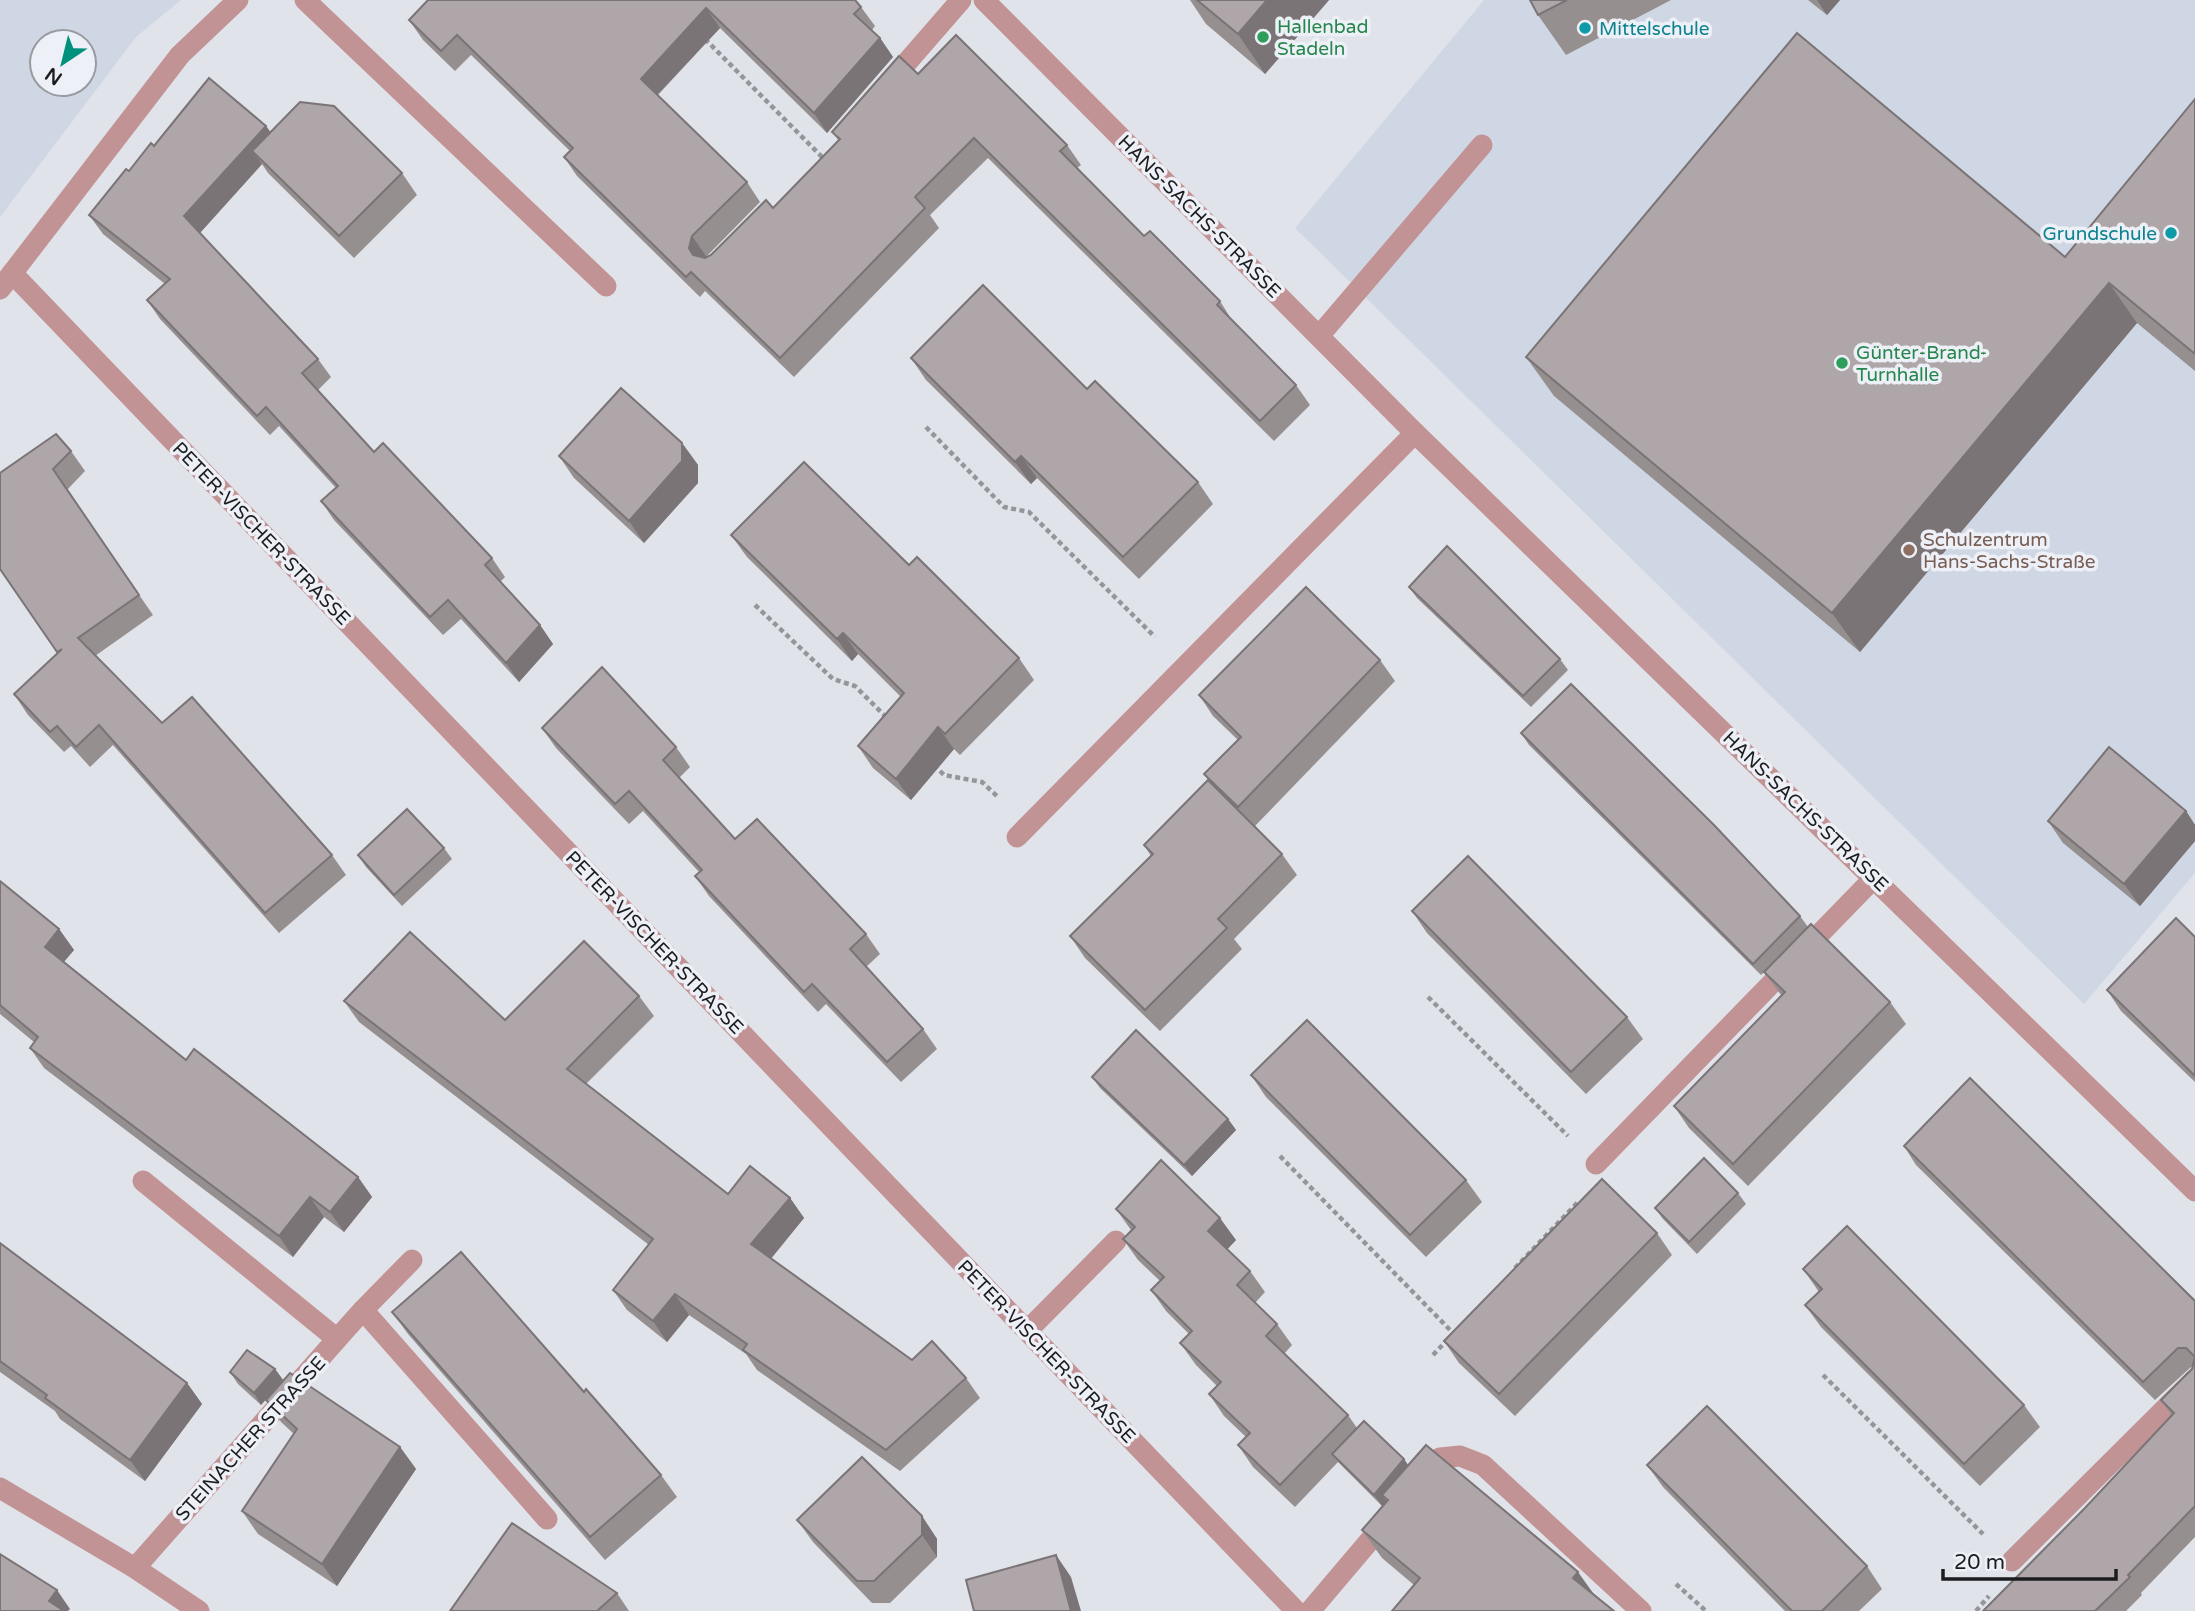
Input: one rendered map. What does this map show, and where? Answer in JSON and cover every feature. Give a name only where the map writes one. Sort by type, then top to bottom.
[{"type":"street","points":[[6,281],[180,55],[238,0]]},
{"type":"street","points":[[305,0],[607,286]]},
{"type":"street","points":[[875,99],[961,0]]},
{"type":"street","name":"HANS-SACHS-STRASSE","points":[[984,0],[1415,433],[2195,1191]]},
{"type":"street","points":[[1319,336],[1482,145]]},
{"type":"street","name":"PETER-VISCHER-STRASSE","points":[[6,281],[1028,1330],[1296,1611]]},
{"type":"street","points":[[1022,831],[1415,433]]},
{"type":"street","points":[[1596,1164],[1874,878]]},
{"type":"street","name":"STEINACHER STRASSE","points":[[135,1568],[337,1339],[143,1181]]},
{"type":"street","points":[[1028,1330],[1116,1241]]},
{"type":"street","points":[[337,1339],[412,1260]]},
{"type":"street","points":[[363,1310],[547,1519]]},
{"type":"street","points":[[2012,1561],[2195,1379]]},
{"type":"street","points":[[1310,1611],[1440,1458],[1460,1456],[1483,1465],[1641,1611]]},
{"type":"street","points":[[0,1488],[135,1568],[199,1611]]},
{"type":"path","points":[[696,30],[823,158]]},
{"type":"path","points":[[926,428],[1003,506],[1029,512],[1185,666]]},
{"type":"path","points":[[755,605],[833,679],[855,686],[894,726]]},
{"type":"path","points":[[924,755],[944,775],[982,782],[1022,831]]},
{"type":"path","points":[[1428,997],[1596,1164],[1594,1184],[1510,1274]]},
{"type":"path","points":[[1280,1156],[1453,1333]]},
{"type":"path","points":[[1433,1355],[1463,1323]]},
{"type":"path","points":[[1823,1375],[2012,1561]]},
{"type":"shaded area","points":[[0,0],[181,0],[136,37],[98,87],[98,28],[28,28],[28,98],[90,98],[0,217]]},
{"type":"shaded area","name":"Schulzentrum Hans-Sachs-Straße","points":[[1484,0],[2195,0],[2195,873],[2084,1004],[1295,228]]},
{"type":"building","points":[[428,0],[855,0],[861,7],[854,14],[880,38],[814,113],[706,8],[641,79],[747,182],[692,236],[689,248],[693,255],[705,258],[766,200],[773,208],[840,139],[832,132],[899,56],[918,74],[956,35],[1067,145],[1060,151],[1144,236],[1150,231],[1220,301],[1217,305],[1296,385],[1260,421],[974,138],[915,197],[925,208],[780,358],[691,272],[686,277],[564,157],[573,148],[457,35],[441,51],[409,20]]},
{"type":"building","points":[[1197,0],[1267,0],[1238,34]]},
{"type":"building","points":[[1530,0],[1567,0],[1538,15]]},
{"type":"building","name":"Günter-Brand- Turnhalle","points":[[1797,33],[2065,257],[2195,99],[2195,354],[2109,283],[1832,613],[1526,357]]},
{"type":"building","points":[[209,78],[266,126],[184,216],[318,359],[302,373],[374,452],[383,443],[492,558],[485,565],[540,625],[506,663],[448,600],[430,617],[321,501],[338,486],[266,407],[257,416],[147,300],[170,279],[89,215],[126,169],[129,171],[151,143],[154,146]]},
{"type":"building","points":[[300,102],[334,106],[402,173],[339,236],[252,151]]},
{"type":"building","points":[[983,285],[1087,389],[1095,381],[1198,482],[1123,557],[1021,456],[1015,462],[911,358]]},
{"type":"building","points":[[621,388],[682,443],[682,461],[629,521],[559,456]]},
{"type":"building","points":[[56,434],[71,451],[53,469],[139,595],[78,638],[162,723],[192,697],[332,855],[265,913],[99,725],[76,747],[57,726],[50,732],[14,694],[62,649],[57,652],[0,569],[0,473]]},
{"type":"building","points":[[804,462],[909,565],[917,557],[1019,658],[945,734],[938,727],[896,779],[858,746],[904,693],[843,633],[837,639],[731,535]]},
{"type":"building","points":[[1447,546],[1560,659],[1523,696],[1409,587]]},
{"type":"building","points":[[1306,587],[1380,660],[1238,807],[1204,774],[1241,737],[1199,695]]},
{"type":"building","points":[[602,667],[676,747],[663,760],[735,839],[757,819],[866,934],[850,949],[923,1029],[887,1062],[812,984],[804,992],[695,876],[702,870],[629,791],[615,804],[542,728]]},
{"type":"building","points":[[1571,684],[1714,825],[1800,916],[1753,964],[1521,733]]},
{"type":"building","points":[[2109,747],[2186,811],[2124,884],[2048,821]]},
{"type":"building","points":[[1208,780],[1282,854],[1218,919],[1227,928],[1145,1010],[1070,936],[1153,854],[1144,845]]},
{"type":"building","points":[[407,809],[444,848],[394,895],[358,855]]},
{"type":"building","points":[[1468,856],[1627,1017],[1571,1072],[1412,911]]},
{"type":"building","points":[[0,881],[59,929],[45,947],[186,1060],[194,1049],[358,1177],[330,1212],[310,1197],[279,1236],[30,1048],[38,1037],[0,1005]]},
{"type":"building","points":[[2176,918],[2195,937],[2195,1076],[2107,990]]},
{"type":"building","points":[[1811,924],[1890,1002],[1733,1164],[1674,1106],[1785,992],[1764,972]]},
{"type":"building","points":[[410,932],[505,1020],[584,941],[639,996],[567,1069],[728,1194],[750,1166],[790,1198],[751,1244],[912,1360],[932,1341],[966,1378],[886,1450],[743,1350],[747,1344],[675,1294],[653,1321],[613,1290],[653,1239],[344,1001]]},
{"type":"building","points":[[1307,1020],[1466,1180],[1410,1235],[1251,1075]]},
{"type":"building","points":[[1136,1030],[1228,1119],[1184,1165],[1092,1077]]},
{"type":"building","points":[[1970,1078],[2195,1301],[2195,1357],[2186,1348],[2178,1348],[2143,1382],[1904,1146]]},
{"type":"building","points":[[1704,1158],[1738,1193],[1689,1242],[1655,1208]]},
{"type":"building","points":[[1161,1160],[1220,1218],[1208,1231],[1250,1271],[1237,1285],[1277,1324],[1266,1336],[1348,1415],[1280,1485],[1238,1445],[1250,1433],[1209,1394],[1221,1382],[1180,1343],[1192,1331],[1151,1290],[1164,1277],[1123,1239],[1135,1227],[1116,1209]]},
{"type":"building","points":[[1602,1179],[1657,1233],[1499,1394],[1444,1341]]},
{"type":"building","points":[[1847,1226],[2024,1405],[1964,1464],[1805,1305],[1822,1289],[1803,1269]]},
{"type":"building","points":[[0,1243],[187,1383],[130,1460],[45,1398],[47,1395],[0,1361]]},
{"type":"building","points":[[461,1252],[661,1475],[590,1537],[392,1312]]},
{"type":"building","points":[[247,1350],[275,1369],[254,1393],[230,1372]]},
{"type":"building","points":[[2195,1357],[2195,1506],[2095,1611],[1983,1611],[2174,1413],[2161,1400],[2192,1369]]},
{"type":"building","points":[[290,1373],[400,1447],[322,1564],[242,1511],[297,1429],[266,1400]]},
{"type":"building","points":[[1707,1406],[1867,1566],[1822,1611],[1792,1611],[1647,1465]]},
{"type":"building","points":[[1364,1421],[1404,1459],[1374,1495],[1332,1454]]},
{"type":"building","points":[[1426,1445],[1578,1572],[1573,1578],[1614,1611],[1392,1611],[1420,1578],[1362,1530],[1388,1500],[1382,1495]]},
{"type":"building","points":[[862,1457],[922,1516],[922,1535],[874,1581],[857,1581],[797,1520]]},
{"type":"building","points":[[512,1523],[617,1593],[597,1611],[450,1611]]},
{"type":"building","points":[[0,1554],[57,1590],[49,1601],[64,1611],[0,1611]]},
{"type":"building","points":[[1056,1555],[1071,1611],[974,1611],[966,1580]]},
{"type":"place","name":"Mittelschule","points":[[1585,28]]},
{"type":"place","name":"Hallenbad Stadeln","points":[[1263,37]]},
{"type":"place","name":"Grundschule","points":[[2171,233]]},
{"type":"place","name":"Günter-Brand- Turnhalle","points":[[1842,363]]},
{"type":"place","name":"Schulzentrum Hans-Sachs-Straße","points":[[1909,550]]}]
